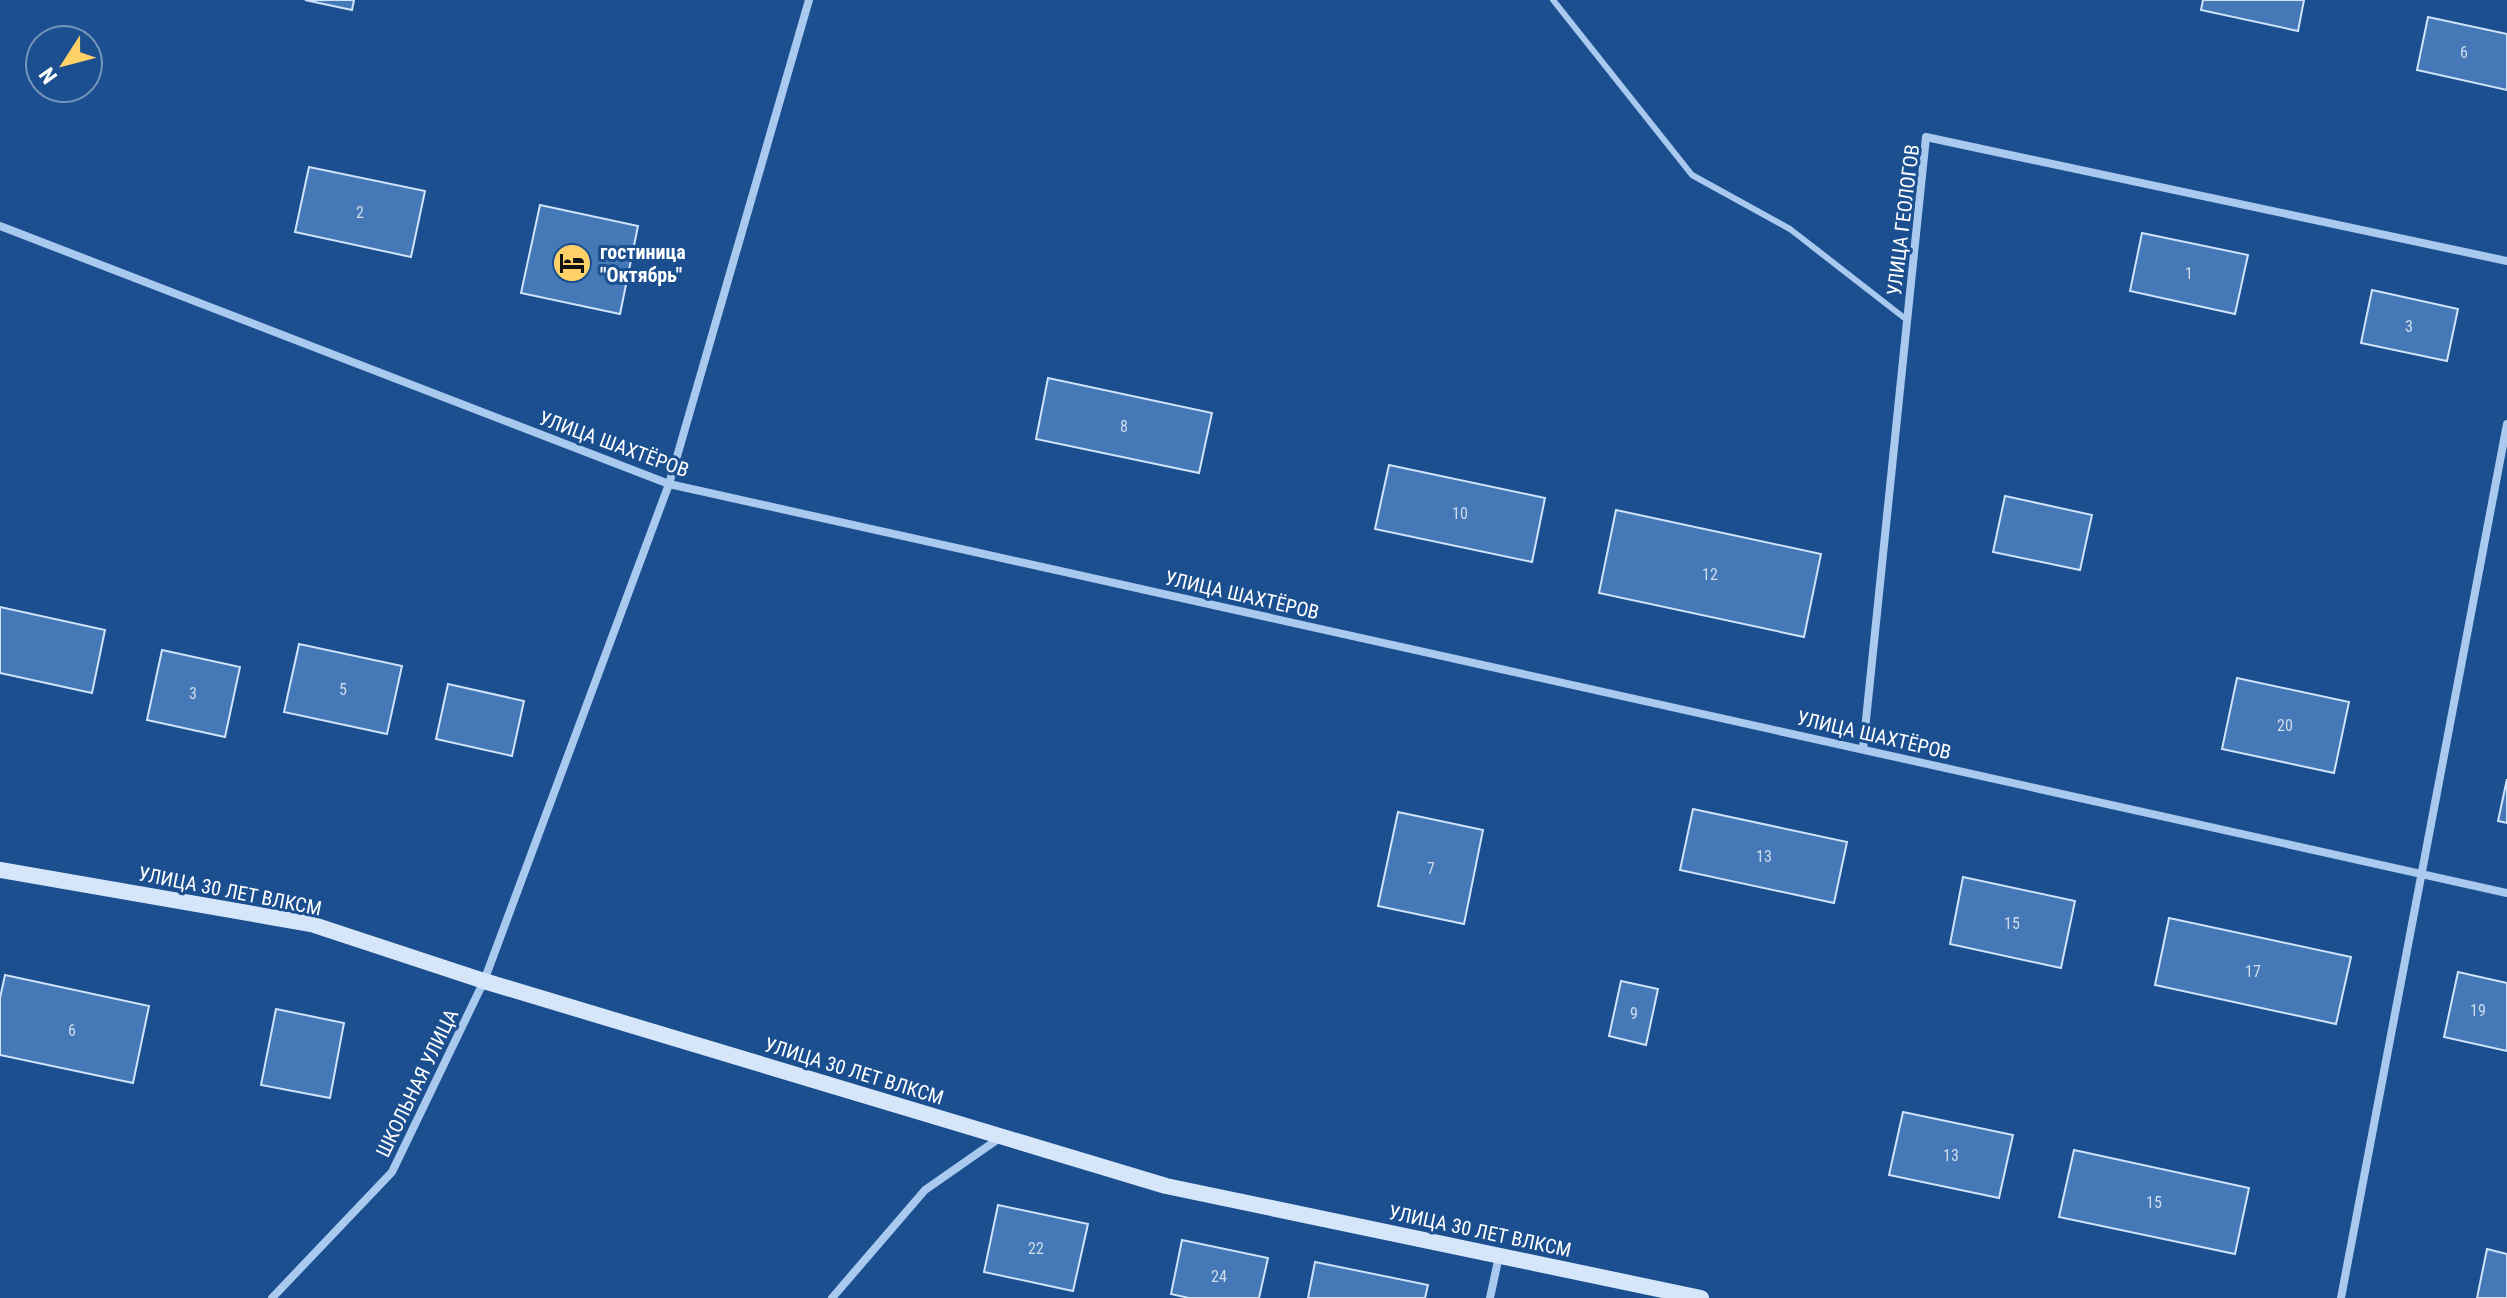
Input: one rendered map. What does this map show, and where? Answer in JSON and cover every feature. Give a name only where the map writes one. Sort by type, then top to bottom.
[{"type":"street","name":"ШКОЛЬНАЯ УЛИЦА","points":[[272,1298],[285,1289],[392,1172],[484,981],[669,484],[809,0]]},
{"type":"street","name":"УЛИЦА ГЕОЛОГОВ","points":[[1863,749],[1926,137],[2507,261]]},
{"type":"street","name":"УЛИЦА ШАХТЁРОВ","points":[[0,226],[669,484],[2507,893]]},
{"type":"street","points":[[2341,1298],[2507,424]]},
{"type":"street","name":"УЛИЦА 30 ЛЕТ ВЛКСМ","points":[[0,870],[311,924],[484,981],[1166,1186],[1701,1298]]},
{"type":"street","points":[[832,1298],[925,1190],[1001,1136]]},
{"type":"street","points":[[1490,1298],[1499,1256]]},
{"type":"lane","points":[[1553,0],[1692,175],[1790,229],[1907,320]]},
{"type":"building","points":[[305,0],[354,0],[352,10]]},
{"type":"building","points":[[2203,0],[2304,0],[2298,31],[2201,10]]},
{"type":"building","points":[[2428,17],[2507,34],[2507,90],[2417,70]]},
{"type":"building","points":[[309,167],[425,191],[411,257],[295,232]]},
{"type":"building","points":[[540,205],[638,226],[620,314],[521,293]]},
{"type":"building","points":[[2142,233],[2248,255],[2235,314],[2130,291]]},
{"type":"building","points":[[2372,290],[2458,309],[2447,361],[2361,343]]},
{"type":"building","points":[[1048,378],[1212,413],[1199,473],[1036,439]]},
{"type":"building","points":[[1389,465],[1545,498],[1532,562],[1375,529]]},
{"type":"building","points":[[2005,496],[2092,515],[2080,570],[1993,552]]},
{"type":"building","points":[[1616,510],[1821,554],[1804,637],[1599,593]]},
{"type":"building","points":[[0,607],[105,630],[92,693],[0,673]]},
{"type":"building","points":[[299,644],[402,666],[387,734],[284,712]]},
{"type":"building","points":[[162,650],[240,667],[225,737],[147,720]]},
{"type":"building","points":[[2237,678],[2349,702],[2334,773],[2222,749]]},
{"type":"building","points":[[448,684],[524,701],[512,756],[436,739]]},
{"type":"building","points":[[2507,779],[2507,823],[2498,821]]},
{"type":"building","points":[[1693,809],[1847,842],[1834,903],[1680,870]]},
{"type":"building","points":[[1398,812],[1483,830],[1464,924],[1378,906]]},
{"type":"building","points":[[1963,877],[2075,901],[2061,968],[1950,944]]},
{"type":"building","points":[[2169,918],[2351,957],[2336,1024],[2155,985]]},
{"type":"building","points":[[2458,972],[2507,983],[2507,1051],[2444,1037]]},
{"type":"building","points":[[5,975],[149,1006],[133,1083],[0,1055],[0,998]]},
{"type":"building","points":[[1621,981],[1658,989],[1646,1045],[1609,1036]]},
{"type":"building","points":[[276,1009],[344,1023],[330,1098],[261,1085]]},
{"type":"building","points":[[1903,1112],[2013,1135],[1999,1198],[1889,1175]]},
{"type":"building","points":[[2074,1150],[2249,1188],[2235,1254],[2059,1217]]},
{"type":"building","points":[[998,1205],[1088,1224],[1073,1291],[984,1272]]},
{"type":"building","points":[[1182,1240],[1268,1258],[1259,1298],[1189,1298],[1171,1294]]},
{"type":"building","points":[[2487,1249],[2507,1254],[2507,1298],[2477,1298]]},
{"type":"building","points":[[1315,1262],[1428,1285],[1425,1298],[1308,1298]]},
{"type":"place","name":"гостиница \"Октябрь\"","points":[[572,263]]}]
